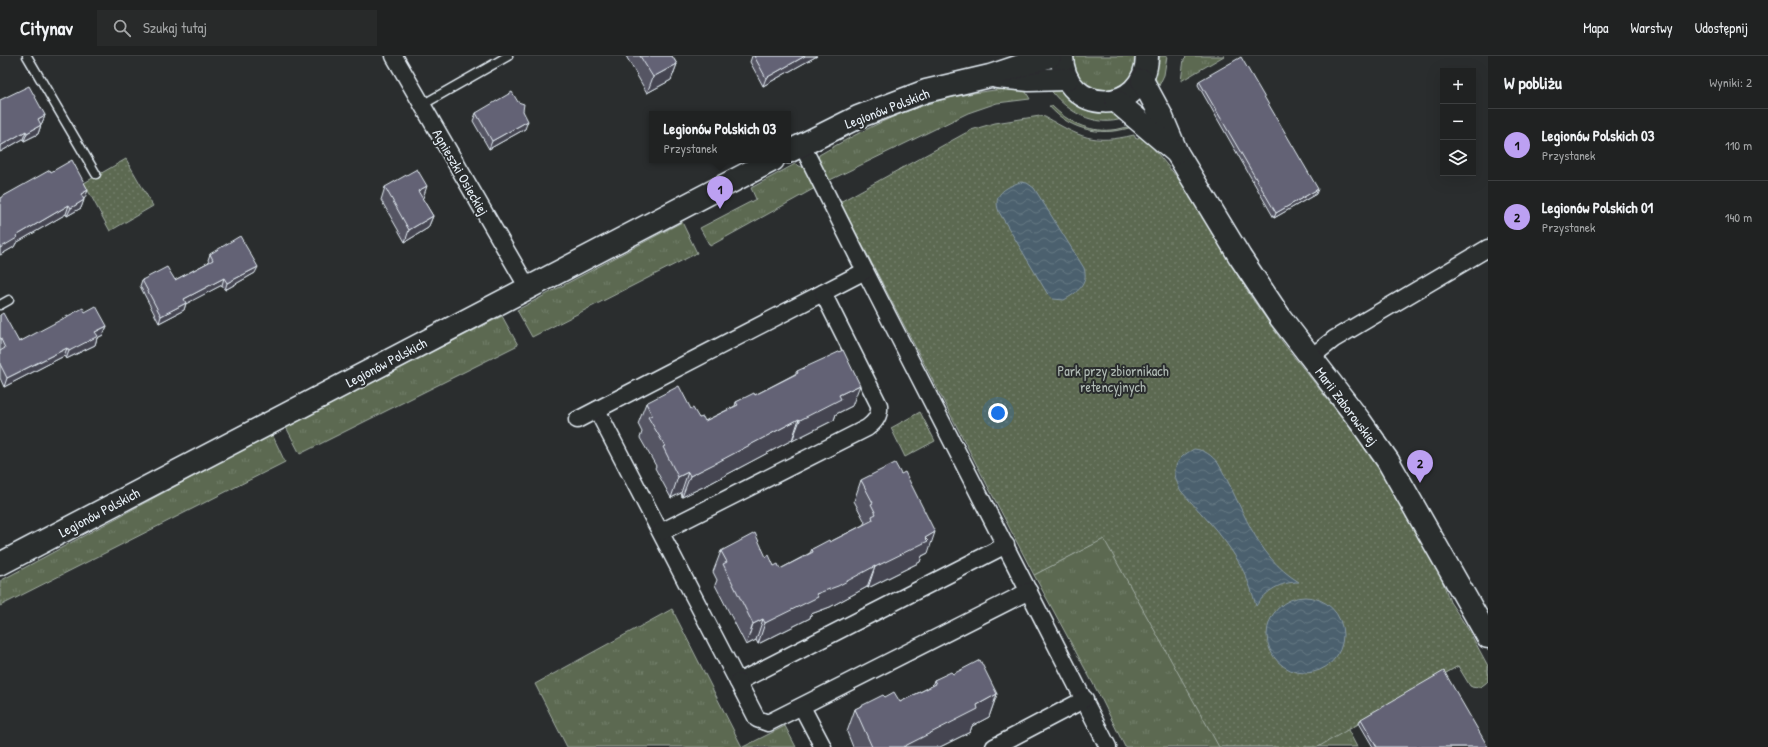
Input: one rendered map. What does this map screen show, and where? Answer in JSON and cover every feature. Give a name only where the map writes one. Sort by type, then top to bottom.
[{"type":"street","name":"Agnieszki Osieckiej","points":[[394,56],[528,288]]},
{"type":"street","name":"Legionów Polskich","points":[[795,148],[858,117],[926,91],[990,76],[1050,56]]},
{"type":"street","points":[[1062,56],[1062,66],[1066,79],[1075,91],[1087,99],[1101,102],[1116,101],[1126,97],[1142,80],[1147,67],[1147,56]]},
{"type":"street","name":"Legionów Polskich","points":[[990,76],[1028,80],[1066,79]]},
{"type":"street","points":[[1142,80],[1161,115],[1177,153],[1266,298],[1310,358]]},
{"type":"street","points":[[1116,101],[1177,153]]},
{"type":"street","points":[[795,148],[865,271],[1030,591],[1108,747]]},
{"type":"street","name":"Legionów Polskich","points":[[0,564],[767,163]]},
{"type":"street","name":"Marii Zaborowskiej","points":[[1488,248],[1334,339],[1310,358],[1360,421],[1388,461],[1488,637]]},
{"type":"street","points":[[576,420],[865,271]]},
{"type":"street","points":[[661,532],[867,428],[877,418],[880,412],[879,406],[822,293]]},
{"type":"street","points":[[596,410],[661,532],[754,715],[762,722],[768,723],[802,707],[1030,591]]},
{"type":"street","points":[[738,682],[1006,545]]},
{"type":"street","points":[[994,747],[1085,699]]},
{"type":"street","points":[[802,707],[823,747]]},
{"type":"lane","points":[[27,56],[96,174]]},
{"type":"lane","points":[[422,105],[508,56]]},
{"type":"lane","points":[[0,305],[9,300]]},
{"type":"green space","points":[[1074,56],[1136,56],[1132,71],[1125,81],[1115,88],[1104,89],[1092,87],[1083,81],[1076,70]]},
{"type":"green space","points":[[1160,56],[1167,56],[1164,75],[1155,94],[1154,76]]},
{"type":"green space","points":[[1187,56],[1224,56],[1181,81],[1184,59]]},
{"type":"green space","points":[[1048,86],[1059,88],[1125,118],[1114,121],[1103,121],[1081,116],[1063,103]]},
{"type":"green space","points":[[1023,87],[1030,99],[997,103],[968,113],[828,181],[818,159],[819,155],[853,136],[888,119],[925,105],[944,99],[970,94]]},
{"type":"green space","points":[[1049,106],[1052,106],[1065,117],[1086,128],[1114,130],[1135,126],[1112,131],[1089,130],[1068,122]]},
{"type":"green space","name":"Park przy zbiornikach retencyjnych","points":[[1040,116],[1045,117],[1068,130],[1097,139],[1120,138],[1134,135],[1136,139],[1142,135],[1177,177],[1219,240],[1231,264],[1251,297],[1284,344],[1379,465],[1437,566],[1450,602],[1468,629],[1488,666],[1488,681],[1480,687],[1470,686],[1458,666],[1318,747],[1219,747],[1104,539],[1034,575],[840,202],[971,130],[995,123]]},
{"type":"green space","points":[[126,159],[153,206],[110,231],[84,183]]},
{"type":"green space","points":[[795,164],[804,168],[815,188],[710,246],[700,228],[756,199],[751,188]]},
{"type":"green space","points":[[903,167],[1012,361],[1399,654],[1488,666],[1488,681],[1481,686],[1472,687],[1458,666],[1348,730],[1357,747],[1125,747],[1102,700],[1034,575],[1103,539],[898,170]]},
{"type":"green space","points":[[682,222],[697,253],[532,337],[517,310]]},
{"type":"green space","points":[[502,316],[518,345],[300,454],[286,427]]},
{"type":"green space","points":[[920,412],[935,441],[905,457],[891,428]]},
{"type":"green space","points":[[272,434],[285,462],[0,606],[0,581]]},
{"type":"green space","points":[[672,609],[742,747],[567,747],[535,684]]},
{"type":"green space","points":[[785,726],[796,747],[743,747]]},
{"type":"water","points":[[1020,182],[1027,183],[1034,188],[1084,268],[1085,279],[1081,287],[1064,300],[1053,299],[1047,293],[999,212],[997,201],[1001,192]]},
{"type":"water","points":[[1194,449],[1208,453],[1218,463],[1260,544],[1284,571],[1299,582],[1292,582],[1274,588],[1260,600],[1256,606],[1244,571],[1236,557],[1216,530],[1181,491],[1178,484],[1175,472],[1178,461]]},
{"type":"water","points":[[1298,597],[1312,597],[1320,599],[1326,603],[1337,614],[1341,620],[1343,635],[1341,650],[1332,662],[1320,671],[1312,673],[1298,673],[1290,671],[1284,667],[1273,656],[1269,650],[1267,642],[1267,628],[1269,620],[1273,614],[1284,603],[1290,599]]},
{"type":"building","points":[[640,56],[672,56],[677,64],[653,77]]},
{"type":"building","points":[[754,56],[805,56],[766,78]]},
{"type":"building","points":[[1241,57],[1318,189],[1276,213],[1199,81]]},
{"type":"building","points":[[29,86],[45,115],[38,119],[41,125],[27,133],[26,131],[0,146],[0,100]]},
{"type":"building","points":[[512,92],[518,102],[524,104],[523,111],[528,121],[492,141],[476,113]]},
{"type":"building","points":[[72,160],[88,190],[81,194],[84,200],[71,208],[69,205],[16,236],[17,238],[0,248],[0,198],[50,170],[51,172]]},
{"type":"building","points":[[417,169],[427,186],[418,191],[433,216],[409,230],[385,187]]},
{"type":"building","points":[[240,236],[258,267],[227,283],[224,278],[184,299],[186,303],[161,316],[142,280],[167,267],[175,280],[213,260],[210,254]]},
{"type":"building","points":[[96,306],[107,326],[95,332],[98,336],[69,351],[67,348],[7,378],[0,364],[0,351],[5,348],[0,337],[0,315],[3,313],[19,342],[83,308],[85,312]]},
{"type":"building","points":[[843,350],[860,385],[839,395],[841,399],[800,420],[799,419],[716,463],[690,476],[688,472],[678,477],[663,447],[665,446],[648,417],[652,415],[646,403],[679,386],[691,409],[693,408],[699,418],[703,417],[705,421],[738,405],[736,402],[754,393],[755,395],[798,373],[797,371]]},
{"type":"building","points":[[895,463],[901,474],[905,472],[935,532],[925,538],[928,541],[875,566],[838,586],[816,594],[818,597],[765,623],[763,619],[753,624],[723,564],[727,562],[721,551],[755,533],[766,557],[769,555],[774,566],[778,564],[780,569],[813,552],[812,549],[829,540],[830,542],[873,520],[872,516],[876,514],[871,504],[873,503],[861,480]]},
{"type":"building","points":[[980,660],[997,694],[977,705],[978,709],[903,747],[872,747],[855,709],[883,695],[885,697],[894,692],[900,702],[936,684],[934,680],[951,672],[953,674]]},
{"type":"building","points":[[1444,671],[1488,747],[1377,747],[1361,719]]},
{"type":"place","name":"Legionów Polskich 03","points":[[720,209]]},
{"type":"place","name":"Legionów Polskich 01","points":[[1420,483]]}]
